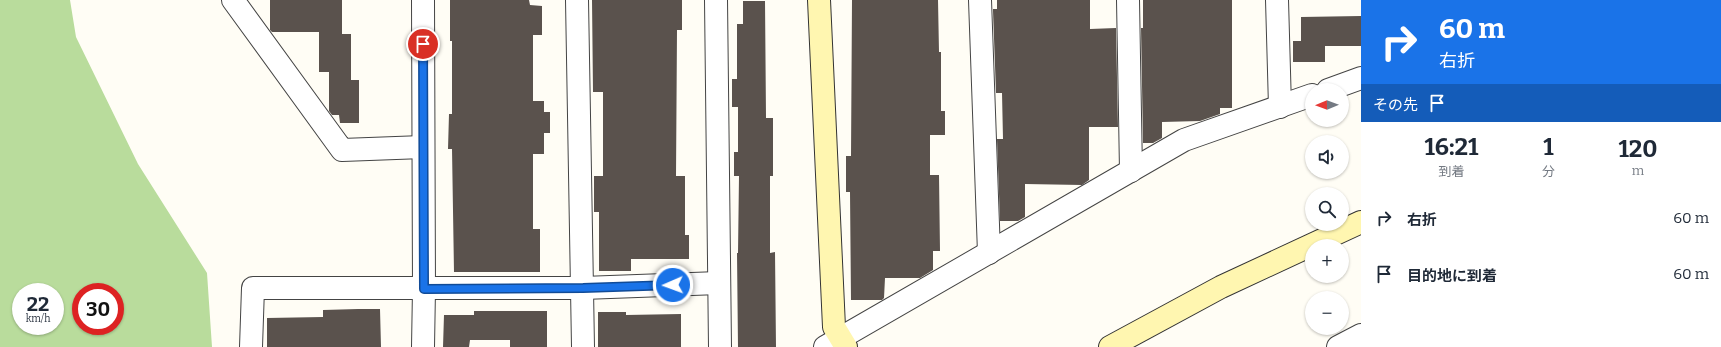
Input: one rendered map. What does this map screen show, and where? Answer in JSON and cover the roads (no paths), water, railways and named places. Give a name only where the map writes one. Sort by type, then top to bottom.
[{"type":"street","points":[[233,0],[342,150],[423,147]]},
{"type":"street","points":[[422,347],[424,289],[423,0]]},
{"type":"street","points":[[577,0],[583,347]]},
{"type":"street","points":[[716,0],[720,347]]},
{"type":"street","points":[[819,0],[834,327],[837,344],[988,253],[1184,140],[1305,98]]},
{"type":"street","points":[[980,0],[988,253]]},
{"type":"street","points":[[1128,0],[1130,171]]},
{"type":"street","points":[[1277,0],[1280,107]]},
{"type":"street","points":[[1347,83],[1361,78]]},
{"type":"street","points":[[1110,347],[1221,287],[1361,222]]},
{"type":"street","points":[[251,347],[253,288],[583,288],[719,283]]},
{"type":"street","points":[[1338,347],[1361,335]]}]
